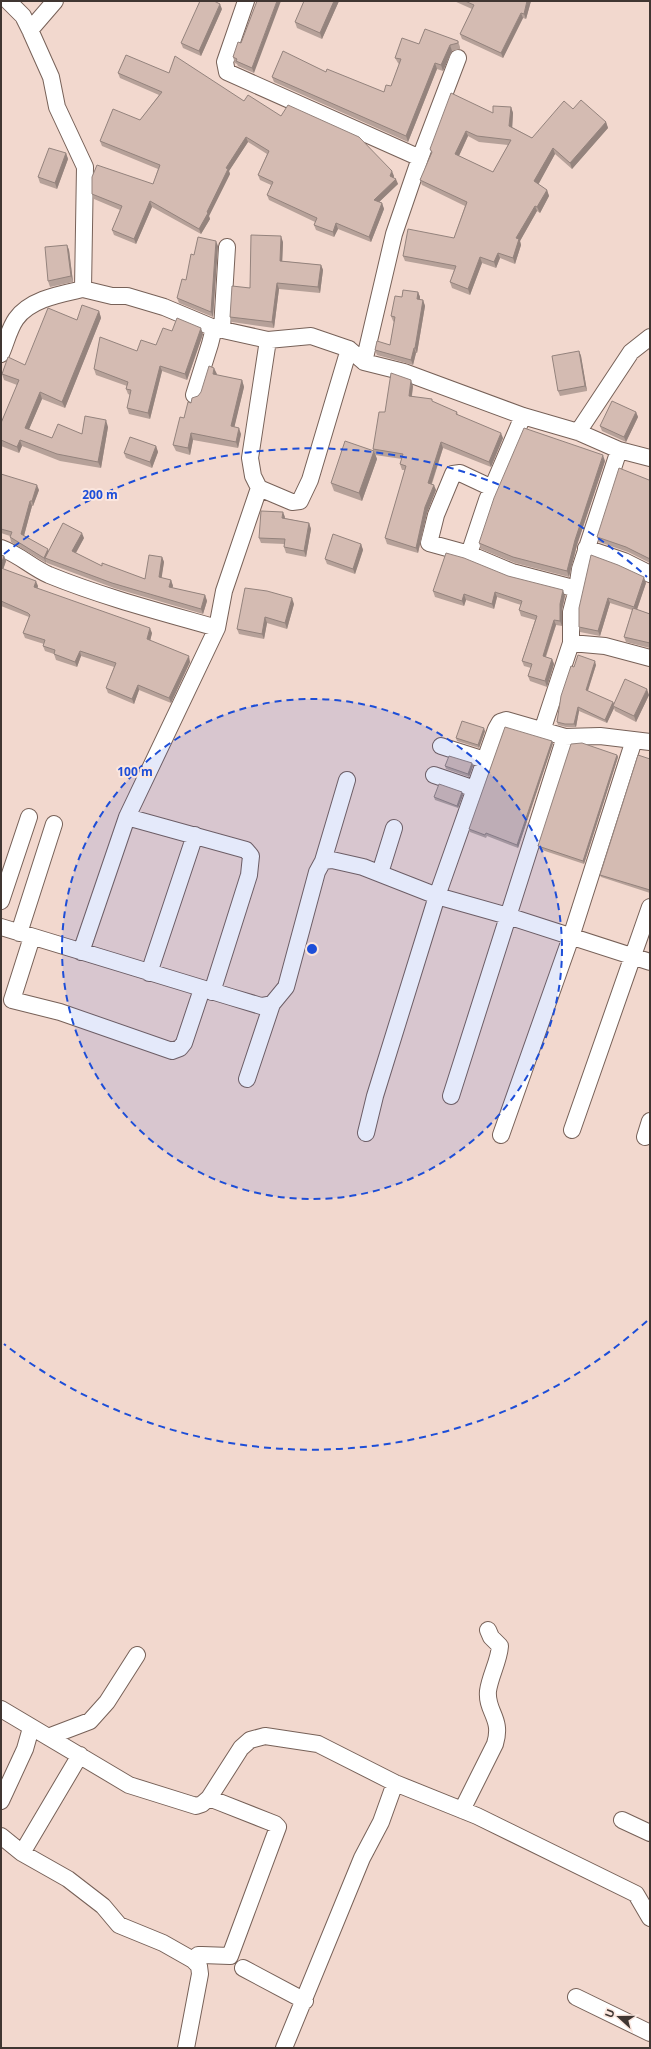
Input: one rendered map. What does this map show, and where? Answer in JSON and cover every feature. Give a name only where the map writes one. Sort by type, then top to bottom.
[{"type":"street","points":[[8,1],[23,16],[30,30],[51,76],[57,107],[86,167],[83,289]]},
{"type":"street","points":[[30,30],[55,1]]},
{"type":"street","points":[[246,1],[225,62],[228,72],[420,158]]},
{"type":"street","points":[[364,362],[394,234],[420,158],[458,58]]},
{"type":"street","points":[[194,395],[210,344],[218,328],[227,247]]},
{"type":"street","points":[[1,354],[16,319],[27,308],[54,296],[83,289],[112,296],[127,296],[164,307],[218,328],[268,340],[311,336],[349,349],[364,362],[404,372],[524,416],[578,432],[619,450],[650,458]]},
{"type":"street","points":[[578,432],[631,352],[650,337]]},
{"type":"street","points":[[268,340],[250,458],[253,476],[259,488],[292,502],[300,501],[310,480],[349,349]]},
{"type":"street","points":[[469,554],[492,488],[524,416]]},
{"type":"street","points":[[542,731],[571,643],[571,612],[578,589],[580,569],[619,450]]},
{"type":"street","points":[[492,488],[457,472],[453,474],[436,515],[429,543],[469,554],[512,572],[578,589]]},
{"type":"street","points":[[81,952],[126,817],[217,628],[224,591],[259,488]]},
{"type":"street","points":[[1,548],[15,553],[25,561],[47,574],[78,586],[217,628]]},
{"type":"street","points":[[586,548],[624,561],[650,574]]},
{"type":"street","points":[[571,643],[605,646],[650,658]]},
{"type":"street","points":[[366,1133],[376,1090],[437,896],[500,722],[506,720],[565,737],[581,735],[642,741],[501,1135]]},
{"type":"street","points":[[451,1096],[565,737]]},
{"type":"street","points":[[441,746],[485,760]]},
{"type":"street","points":[[434,775],[475,789]]},
{"type":"street","points":[[247,1079],[272,1004],[286,986],[317,872],[323,861],[347,780]]},
{"type":"street","points":[[1,901],[29,817]]},
{"type":"street","points":[[54,824],[26,935],[7,997],[60,1012],[172,1051],[180,1048],[184,1043],[207,990],[252,861],[251,856],[246,850],[126,817]]},
{"type":"street","points":[[380,873],[394,828]]},
{"type":"street","points":[[149,974],[195,835]]},
{"type":"street","points":[[323,861],[332,860],[380,873],[437,896],[508,916],[650,962]]},
{"type":"street","points":[[572,1130],[650,907]]},
{"type":"street","points":[[1,927],[149,974],[261,1006],[272,1004]]},
{"type":"street","points":[[645,1137],[650,1121]]},
{"type":"street","points":[[462,1810],[499,1733],[489,1701],[488,1691],[500,1646],[490,1637],[488,1630]]},
{"type":"street","points":[[48,1737],[90,1722],[107,1702],[137,1655]]},
{"type":"street","points":[[1,1709],[129,1785],[159,1796],[196,1806],[209,1798],[241,1748],[250,1740],[264,1736],[318,1744],[395,1783],[478,1816],[636,1894],[650,1918]]},
{"type":"street","points":[[1,1801],[25,1749],[31,1728]]},
{"type":"street","points":[[22,1853],[80,1755]]},
{"type":"street","points":[[284,2048],[305,2001],[362,1858],[381,1822],[395,1783]]},
{"type":"street","points":[[193,1960],[202,1955],[230,1956],[278,1827],[275,1824],[209,1798]]},
{"type":"street","points":[[622,1820],[650,1833]]},
{"type":"street","points":[[1,1836],[22,1853],[68,1879],[103,1906],[119,1925],[163,1943],[193,1960],[199,1966],[200,1974],[186,2048]]},
{"type":"street","points":[[243,1968],[305,2001]]},
{"type":"street","points":[[576,1997],[650,2033]]},
{"type":"building","points":[[200,1],[214,1],[220,4],[199,51],[181,43]]},
{"type":"building","points":[[257,1],[277,1],[252,68],[236,61],[237,59],[233,57],[238,42],[241,43]]},
{"type":"building","points":[[304,1],[334,1],[320,33],[295,22]]},
{"type":"building","points":[[465,1],[527,1],[524,14],[521,13],[501,53],[460,34],[474,5]]},
{"type":"building","points":[[425,29],[458,41],[458,43],[450,45],[441,65],[435,63],[406,136],[272,77],[283,51],[326,72],[327,69],[384,92],[386,85],[391,86],[401,59],[395,58],[402,38],[419,44]]},
{"type":"building","points":[[126,55],[169,73],[175,56],[244,101],[248,95],[281,116],[288,105],[359,137],[392,171],[390,176],[396,179],[374,200],[382,203],[369,237],[336,223],[333,232],[314,225],[317,218],[267,195],[273,182],[258,175],[269,151],[246,137],[226,168],[228,169],[199,229],[150,201],[134,239],[112,230],[122,206],[92,194],[92,177],[97,165],[153,184],[160,165],[100,141],[113,109],[140,120],[162,92],[118,73]]},
{"type":"building","points":[[451,93],[493,113],[493,106],[511,107],[509,126],[532,138],[564,101],[573,109],[581,100],[606,122],[570,163],[553,148],[534,181],[547,190],[537,207],[535,206],[516,238],[519,239],[513,258],[498,253],[494,262],[480,257],[468,289],[450,282],[456,266],[403,256],[408,229],[454,238],[467,202],[420,180],[432,152],[430,149]],"holes":[[[466,131],[477,136],[511,140],[493,172],[455,154]]]},
{"type":"building","points":[[49,148],[66,153],[55,183],[38,177]]},
{"type":"building","points":[[251,235],[281,236],[280,261],[321,265],[318,287],[277,283],[272,322],[230,317],[232,286],[250,288]]},
{"type":"building","points":[[198,237],[216,241],[211,312],[177,298],[182,279],[186,280],[191,254],[194,255]]},
{"type":"building","points":[[67,245],[71,276],[48,281],[45,247]]},
{"type":"building","points":[[403,290],[418,292],[417,299],[423,300],[415,348],[411,360],[375,350],[377,341],[390,345],[395,317],[391,316],[395,296],[402,297]]},
{"type":"building","points":[[82,305],[99,311],[62,402],[40,392],[25,428],[52,438],[58,424],[82,434],[85,416],[106,420],[98,462],[57,454],[20,440],[17,447],[1,440],[1,423],[19,380],[2,374],[8,357],[25,365],[48,308],[77,320]]},
{"type":"building","points":[[177,318],[201,328],[185,374],[160,366],[148,413],[127,408],[131,390],[126,389],[128,382],[94,369],[100,337],[137,351],[141,340],[156,345],[163,328],[172,331]]},
{"type":"building","points":[[579,351],[585,386],[558,391],[552,356]]},
{"type":"building","points":[[209,366],[214,368],[213,374],[242,380],[231,426],[239,428],[236,442],[191,433],[188,448],[173,445],[180,417],[184,418],[188,402],[191,403],[192,398],[198,396],[201,392]]},
{"type":"building","points":[[391,373],[411,380],[409,396],[432,399],[432,401],[457,412],[456,414],[501,433],[489,462],[441,442],[428,483],[434,485],[425,507],[416,548],[385,538],[406,466],[400,464],[403,454],[373,449],[379,412],[385,412]]},
{"type":"building","points":[[612,401],[636,412],[624,437],[600,426]]},
{"type":"building","points":[[524,428],[603,455],[575,540],[567,571],[513,557],[479,543],[494,498]]},
{"type":"building","points":[[130,437],[156,446],[150,462],[124,453]]},
{"type":"building","points":[[345,441],[374,451],[359,493],[331,483]]},
{"type":"building","points":[[619,468],[649,480],[650,479],[650,559],[626,547],[597,537]]},
{"type":"building","points":[[1,474],[37,485],[32,501],[30,501],[21,534],[48,549],[44,558],[10,537],[12,532],[1,529]]},
{"type":"building","points":[[261,511],[283,512],[282,518],[309,523],[304,551],[284,547],[285,539],[259,538]]},
{"type":"building","points":[[63,523],[82,533],[72,551],[102,566],[102,563],[145,579],[149,555],[162,557],[159,577],[171,580],[169,587],[205,595],[201,609],[112,583],[45,558]]},
{"type":"building","points":[[333,534],[361,544],[353,569],[325,559]]},
{"type":"building","points":[[446,553],[464,558],[508,576],[563,590],[560,604],[560,621],[554,620],[543,656],[552,659],[545,681],[528,676],[532,664],[522,661],[537,616],[519,610],[522,601],[495,592],[492,604],[464,594],[462,601],[433,591]]},
{"type":"building","points":[[1,555],[4,556],[1,565]]},
{"type":"building","points":[[591,555],[644,577],[634,607],[608,598],[598,631],[579,627],[579,608]]},
{"type":"building","points":[[1,568],[36,581],[34,587],[150,628],[147,639],[189,656],[169,698],[138,685],[132,699],[106,688],[116,663],[80,651],[75,662],[54,654],[55,650],[43,646],[45,640],[23,633],[30,615],[1,601]]},
{"type":"building","points":[[245,588],[267,591],[292,598],[285,623],[265,617],[262,634],[237,629]]},
{"type":"building","points":[[633,608],[650,614],[650,643],[624,637]]},
{"type":"building","points":[[578,655],[595,661],[586,690],[613,702],[605,720],[578,707],[574,724],[557,722],[561,696],[571,666],[574,667]]},
{"type":"building","points":[[625,679],[647,689],[634,716],[613,706]]},
{"type":"building","points":[[462,721],[484,728],[478,745],[456,738]]},
{"type":"building","points":[[505,727],[552,741],[517,845],[486,833],[485,835],[469,829]]},
{"type":"building","points":[[582,743],[617,755],[583,861],[538,846],[571,744]]},
{"type":"building","points":[[638,755],[650,759],[650,890],[600,875]]},
{"type":"building","points":[[449,756],[472,763],[468,774],[445,766]]},
{"type":"building","points":[[439,784],[462,792],[457,806],[434,797]]}]
